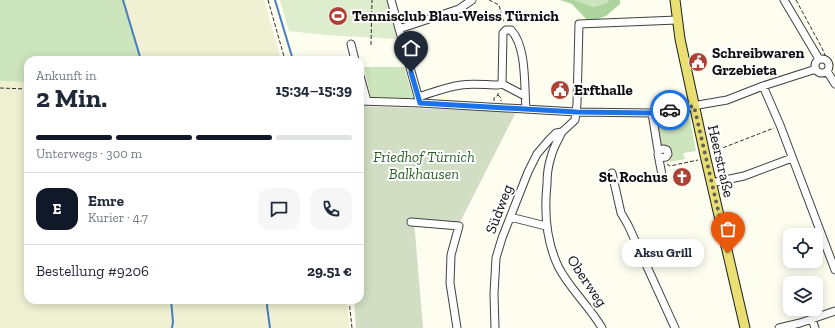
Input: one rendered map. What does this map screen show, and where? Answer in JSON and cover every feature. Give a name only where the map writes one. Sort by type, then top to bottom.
[{"type":"main road","name":"Heerstraße","points":[[675,0],[680,39],[694,106],[745,328]]},
{"type":"street","points":[[391,0],[419,100]]},
{"type":"street","points":[[399,29],[459,9],[472,0]]},
{"type":"street","points":[[784,0],[819,60]]},
{"type":"street","points":[[576,116],[579,24],[677,20]]},
{"type":"street","points":[[500,85],[503,33],[506,30],[511,30],[515,34],[523,60],[526,109]]},
{"type":"street","points":[[351,44],[355,56]]},
{"type":"street","points":[[823,59],[832,61],[827,71],[822,73],[817,71],[815,64],[817,61],[823,59]]},
{"type":"street","points":[[364,101],[419,100],[526,109],[576,116],[652,113],[727,100],[816,68]]},
{"type":"street","points":[[827,71],[835,84]]},
{"type":"street","points":[[419,100],[451,87],[473,84],[500,85],[525,96]]},
{"type":"street","points":[[763,86],[780,125],[835,270]]},
{"type":"street","points":[[652,113],[658,150],[667,150],[668,154],[666,157],[659,158],[662,175]]},
{"type":"street","name":"Südweg","points":[[495,328],[494,294],[496,258],[510,216],[537,154],[556,133],[562,132],[576,116]]},
{"type":"street","name":"Oberweg","points":[[562,132],[551,158],[548,172],[545,202],[546,226],[551,247],[560,268],[602,328]]},
{"type":"street","points":[[711,183],[744,176],[792,158]]},
{"type":"street","points":[[612,173],[621,213],[628,225],[675,328]]},
{"type":"street","points":[[510,216],[546,226]]},
{"type":"street","points":[[411,222],[459,226],[451,255],[450,283],[457,328]]},
{"type":"street","points":[[779,328],[835,311]]},
{"type":"street","points":[[812,319],[814,328]]},
{"type":"path","points":[[268,0],[284,56]]},
{"type":"path","points":[[371,45],[372,0]]},
{"type":"path","points":[[489,0],[499,5],[506,30]]},
{"type":"path","points":[[796,0],[822,48],[832,61]]},
{"type":"path","points":[[494,107],[494,98],[498,95],[500,85]]},
{"type":"path","points":[[0,88],[24,89]]},
{"type":"path","points":[[709,153],[780,125]]},
{"type":"path","points":[[670,166],[701,159]]},
{"type":"path","points":[[349,304],[352,328]]},
{"type":"green space","points":[[0,0],[124,0],[139,56],[24,56],[24,82],[0,81]]},
{"type":"green space","points":[[124,0],[264,0],[280,56],[139,56]]},
{"type":"green space","name":"Tennisclub Blau-Weiss Türnich","points":[[280,0],[387,0],[397,39],[324,35],[289,31]]},
{"type":"green space","points":[[560,0],[574,0],[594,7],[606,3],[609,0],[620,0],[620,4],[606,16],[589,22],[572,4]]},
{"type":"green space","points":[[574,0],[609,0],[606,3],[594,7]]},
{"type":"green space","points":[[364,67],[404,67],[414,99],[371,98]]},
{"type":"green space","points":[[0,81],[24,82],[24,304],[347,304],[349,328],[0,328]]},
{"type":"green space","name":"Friedhof Türnich Balkhausen","points":[[364,106],[516,112],[460,222],[454,224],[414,221],[423,328],[356,328],[354,304],[364,304]]},
{"type":"green space","points":[[690,119],[696,151],[683,153],[685,159],[669,162],[671,154],[661,146],[658,123]]},
{"type":"waterway","points":[[123,0],[140,56]]},
{"type":"waterway","points":[[275,0],[292,56]]},
{"type":"waterway","points":[[171,304],[172,328]]},
{"type":"waterway","points":[[267,304],[270,328]]},
{"type":"way so far","points":[[670,110],[694,106],[728,253]]},
{"type":"place","name":"Tennisclub Blau-Weiss Türnich","points":[[338,16]]},
{"type":"place","name":"Schreibwaren Grzebieta","points":[[698,62]]},
{"type":"place","name":"Erfthalle","points":[[560,90]]},
{"type":"place","name":"St. Rochus","points":[[682,177]]},
{"type":"place","name":"Aksu Grill","points":[[728,253]]},
{"type":"route","points":[[411,72],[420,103],[576,112],[652,113],[670,110]]}]
